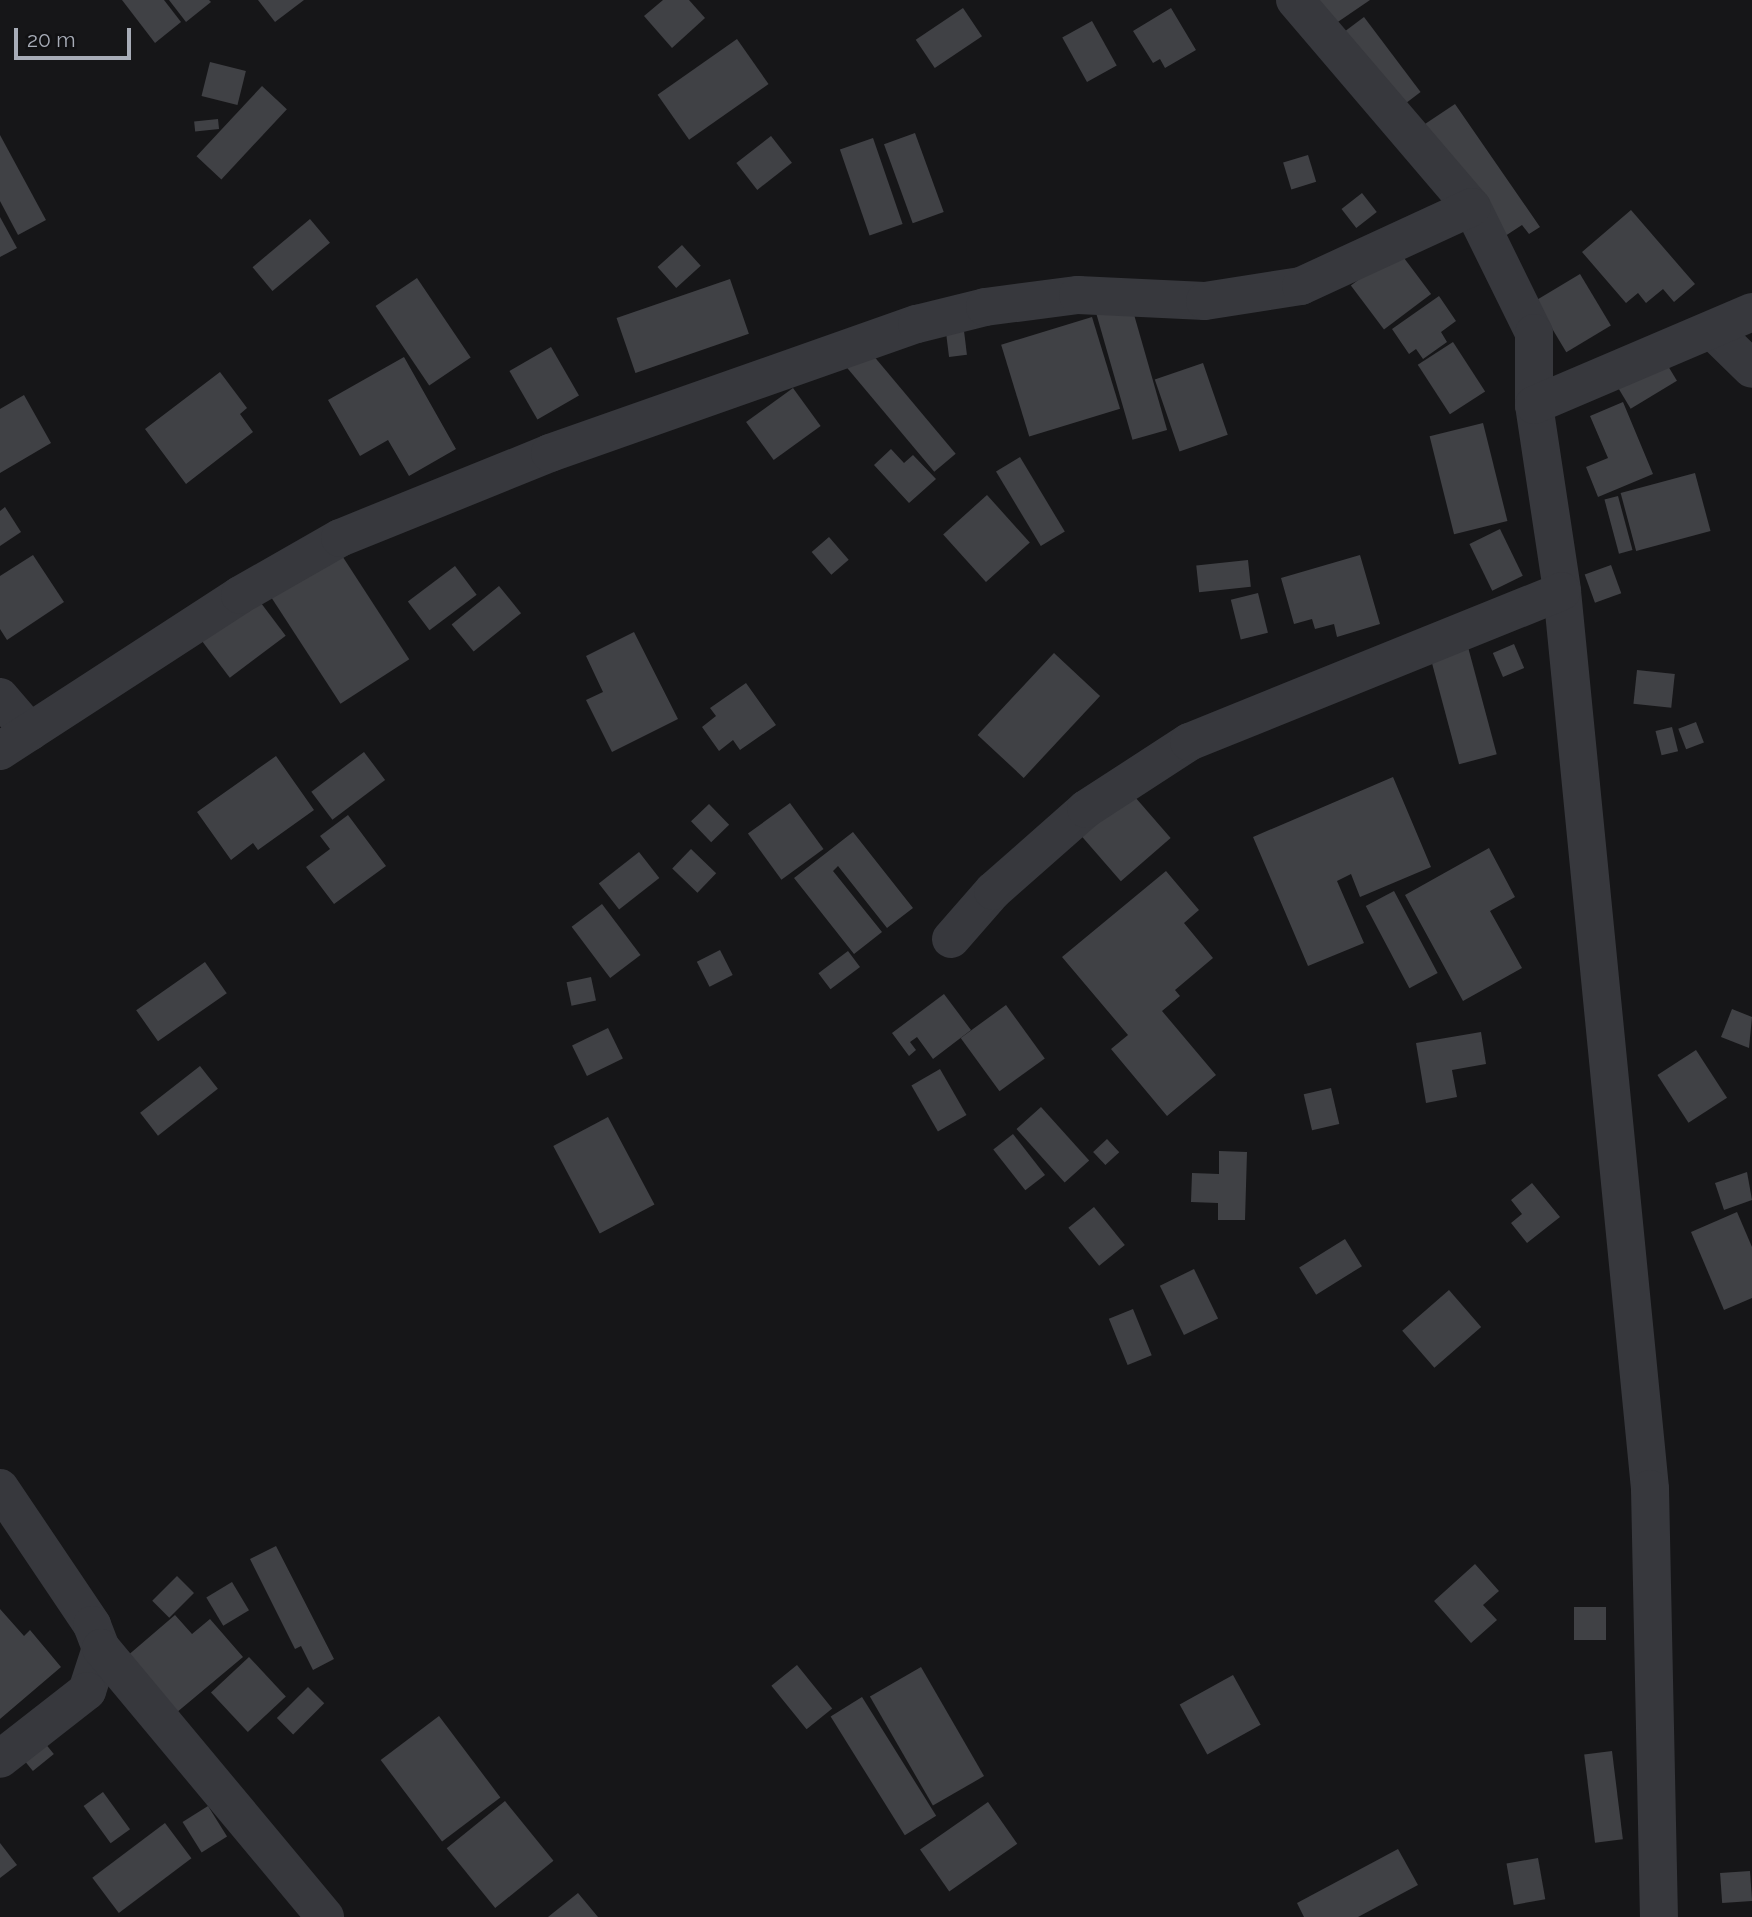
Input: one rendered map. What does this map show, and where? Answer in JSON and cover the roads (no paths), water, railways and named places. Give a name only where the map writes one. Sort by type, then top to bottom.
[{"type":"street","points":[[1295,0],[1472,207],[1534,333],[1534,405],[1562,592],[1650,1489],[1659,1917]]},
{"type":"street","points":[[0,696],[15,742],[240,595],[340,538],[550,453],[916,324],[985,307],[1078,295],[1205,300],[1301,286],[1472,207]]},
{"type":"street","points":[[1534,405],[1713,331],[1752,312]]},
{"type":"street","points":[[1713,331],[1752,369]]},
{"type":"street","points":[[951,939],[979,905],[1086,809],[1189,742],[1562,592]]},
{"type":"street","points":[[0,1488],[92,1625],[101,1648],[325,1917]]},
{"type":"street","points":[[0,1759],[87,1691],[101,1648]]}]
